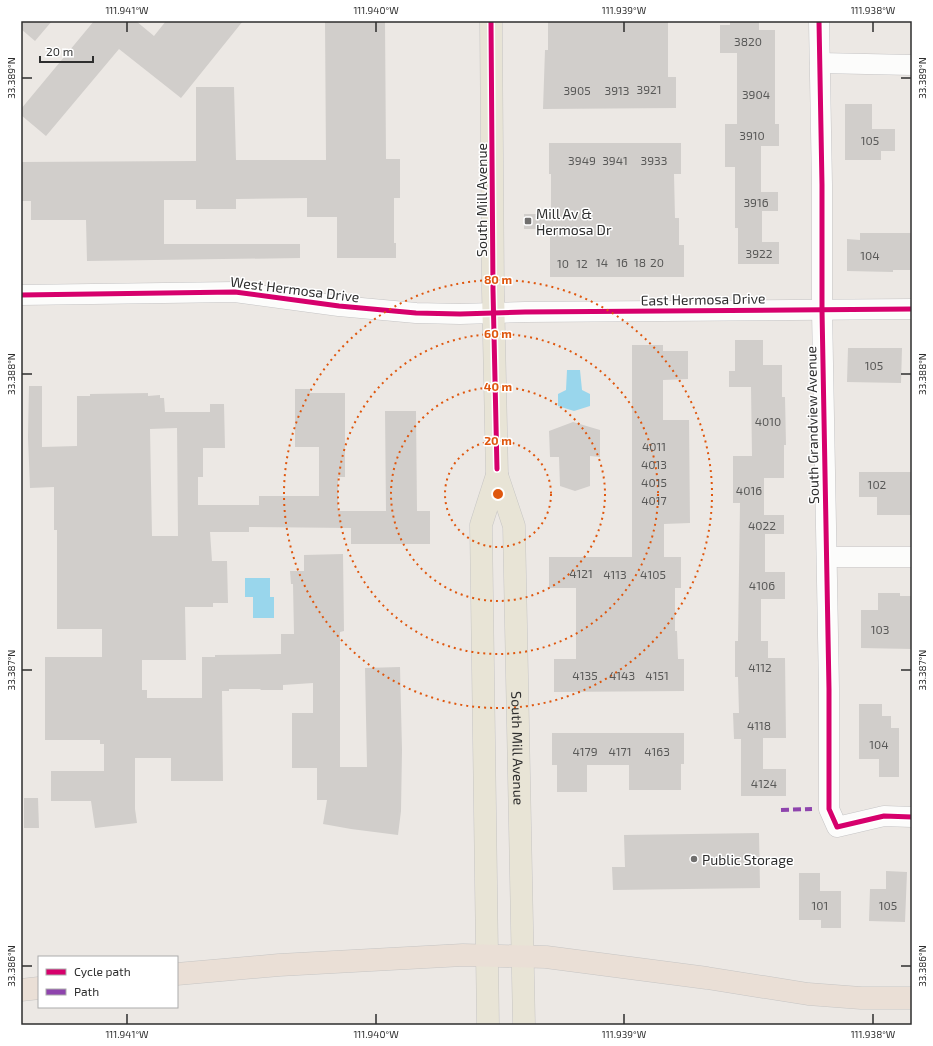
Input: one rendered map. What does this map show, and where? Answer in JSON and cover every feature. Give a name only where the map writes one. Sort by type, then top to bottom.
[{"type":"highway","points":[[178,974],[279,964],[463,955],[523,956],[546,957],[699,977],[808,994],[861,998],[912,998]]},
{"type":"highway","points":[[21,990],[38,988]]},
{"type":"main road","name":"South Mill Avenue","points":[[490,21],[497,475],[514,526],[524,1018]]},
{"type":"main road","name":"South Mill Avenue","points":[[488,1018],[481,526],[497,475]]},
{"type":"street","name":"South Grandview Avenue","points":[[819,21],[829,809],[837,827],[884,816],[912,817]]},
{"type":"street","points":[[820,63],[912,65]]},
{"type":"street","name":"West Hermosa Drive","points":[[21,295],[235,292],[369,309],[416,313],[494,313]]},
{"type":"street","name":"East Hermosa Drive","points":[[494,313],[912,309]]},
{"type":"street","points":[[827,558],[912,557]]},
{"type":"water","points":[[567,370],[580,370],[582,390],[590,394],[590,406],[574,411],[558,406],[558,394],[566,390]]},
{"type":"water","points":[[245,578],[270,578],[270,597],[274,597],[274,618],[253,618],[253,597],[245,597]]},
{"type":"building","points":[[21,21],[52,21],[35,41],[21,29]]},
{"type":"building","points":[[94,21],[136,21],[154,36],[166,21],[243,21],[181,98],[119,49],[46,136],[21,115],[21,109]]},
{"type":"building","points":[[325,21],[385,21],[386,159],[400,159],[400,198],[394,198],[394,243],[396,243],[396,258],[337,258],[337,217],[307,217],[307,198],[236,199],[236,209],[196,209],[196,200],[164,200],[164,244],[300,244],[300,258],[87,261],[86,220],[31,220],[31,201],[21,201],[21,162],[196,161],[196,87],[234,87],[236,160],[326,160]]},
{"type":"building","points":[[548,21],[668,21],[668,77],[676,77],[676,108],[543,109],[545,50],[548,50]]},
{"type":"building","points":[[730,21],[759,21],[759,30],[775,30],[775,124],[779,124],[779,146],[761,146],[761,192],[778,192],[778,211],[762,211],[762,242],[779,242],[779,264],[738,264],[738,228],[735,228],[735,167],[725,167],[725,124],[737,124],[737,53],[720,53],[720,25],[730,25]]},
{"type":"building","points":[[845,104],[872,104],[872,129],[895,129],[895,151],[881,151],[881,160],[845,160]]},
{"type":"building","points":[[549,143],[681,143],[681,174],[674,174],[675,218],[679,218],[679,245],[684,245],[684,277],[550,277],[550,229],[524,229],[524,214],[551,214]]},
{"type":"building","points":[[860,233],[912,233],[912,270],[893,270],[893,272],[847,271],[847,239],[860,240]]},
{"type":"building","points":[[735,340],[763,340],[763,365],[782,365],[782,397],[785,397],[786,445],[784,445],[784,478],[764,478],[764,515],[784,515],[784,534],[765,534],[765,572],[785,572],[785,599],[761,599],[761,641],[768,641],[768,658],[785,658],[786,738],[763,738],[763,769],[786,769],[786,796],[741,796],[741,739],[734,739],[733,713],[739,713],[738,677],[735,677],[735,641],[738,641],[740,503],[733,503],[733,456],[752,456],[751,387],[729,387],[729,371],[735,371]]},
{"type":"building","points":[[632,345],[663,345],[663,351],[688,351],[688,379],[663,380],[663,420],[689,420],[690,523],[664,524],[664,557],[681,557],[681,588],[675,588],[675,631],[677,631],[678,659],[684,659],[684,691],[554,692],[554,659],[576,659],[576,588],[549,588],[549,557],[632,557]]},
{"type":"building","points":[[848,348],[902,348],[901,383],[847,382]]},
{"type":"building","points":[[29,386],[42,386],[42,447],[77,446],[77,396],[90,396],[90,394],[148,393],[148,396],[160,395],[160,398],[164,398],[165,412],[210,412],[210,404],[224,404],[225,448],[203,448],[203,477],[198,477],[198,505],[259,505],[259,496],[319,496],[319,447],[295,447],[295,389],[310,389],[310,393],[345,393],[345,477],[338,477],[338,511],[386,511],[385,411],[416,411],[417,511],[430,511],[430,544],[351,544],[351,528],[249,527],[249,532],[210,532],[212,561],[227,561],[228,603],[213,603],[213,607],[185,607],[186,660],[142,660],[142,690],[147,690],[147,698],[202,698],[202,657],[215,657],[215,655],[281,654],[281,634],[294,634],[293,584],[291,584],[290,571],[304,571],[304,555],[343,554],[344,631],[340,632],[340,767],[367,767],[365,668],[400,667],[402,750],[401,811],[398,835],[323,824],[327,800],[317,800],[317,768],[292,768],[292,713],[313,713],[313,683],[283,685],[283,690],[229,689],[229,691],[222,691],[223,781],[171,781],[171,758],[135,758],[135,809],[137,823],[95,828],[91,801],[51,801],[51,771],[104,771],[104,744],[100,744],[100,740],[45,740],[45,657],[102,657],[102,629],[57,629],[57,530],[54,530],[54,487],[30,488],[28,437]],"holes":[[[177,428],[178,536],[152,536],[150,429]]]},
{"type":"building","points":[[573,422],[600,430],[600,457],[590,456],[590,486],[575,491],[560,486],[559,457],[550,457],[549,431]]},
{"type":"building","points":[[859,472],[912,472],[912,515],[877,515],[877,497],[859,497]]},
{"type":"building","points":[[878,593],[900,593],[900,596],[912,596],[912,649],[861,648],[861,610],[878,610]]},
{"type":"building","points":[[859,704],[882,704],[882,716],[891,716],[891,728],[899,728],[899,777],[879,777],[879,759],[859,759]]},
{"type":"building","points":[[552,733],[684,733],[684,764],[681,764],[681,790],[629,790],[629,765],[587,765],[587,792],[557,792],[557,765],[552,765]]},
{"type":"building","points":[[24,798],[38,798],[39,828],[24,828]]},
{"type":"building","name":"Public Storage","points":[[759,833],[760,888],[613,890],[612,867],[625,867],[624,835]]},
{"type":"building","points":[[886,871],[907,872],[905,922],[869,921],[870,889],[886,889]]},
{"type":"building","points":[[799,873],[820,873],[820,891],[841,891],[841,928],[821,928],[821,920],[799,920]]},
{"type":"marked path","points":[[781,810],[812,809]]},
{"type":"cycle path","points":[[491,21],[493,290],[497,469]]},
{"type":"cycle path","points":[[819,21],[822,185],[822,310],[829,689],[829,809],[837,827],[884,816],[912,817]]},
{"type":"cycle path","points":[[21,295],[235,292],[339,306],[416,313],[460,314],[525,312],[912,309]]},
{"type":"place","name":"Mill Av & Hermosa Dr","points":[[528,221]]},
{"type":"place","name":"Public Storage","points":[[694,859]]}]
